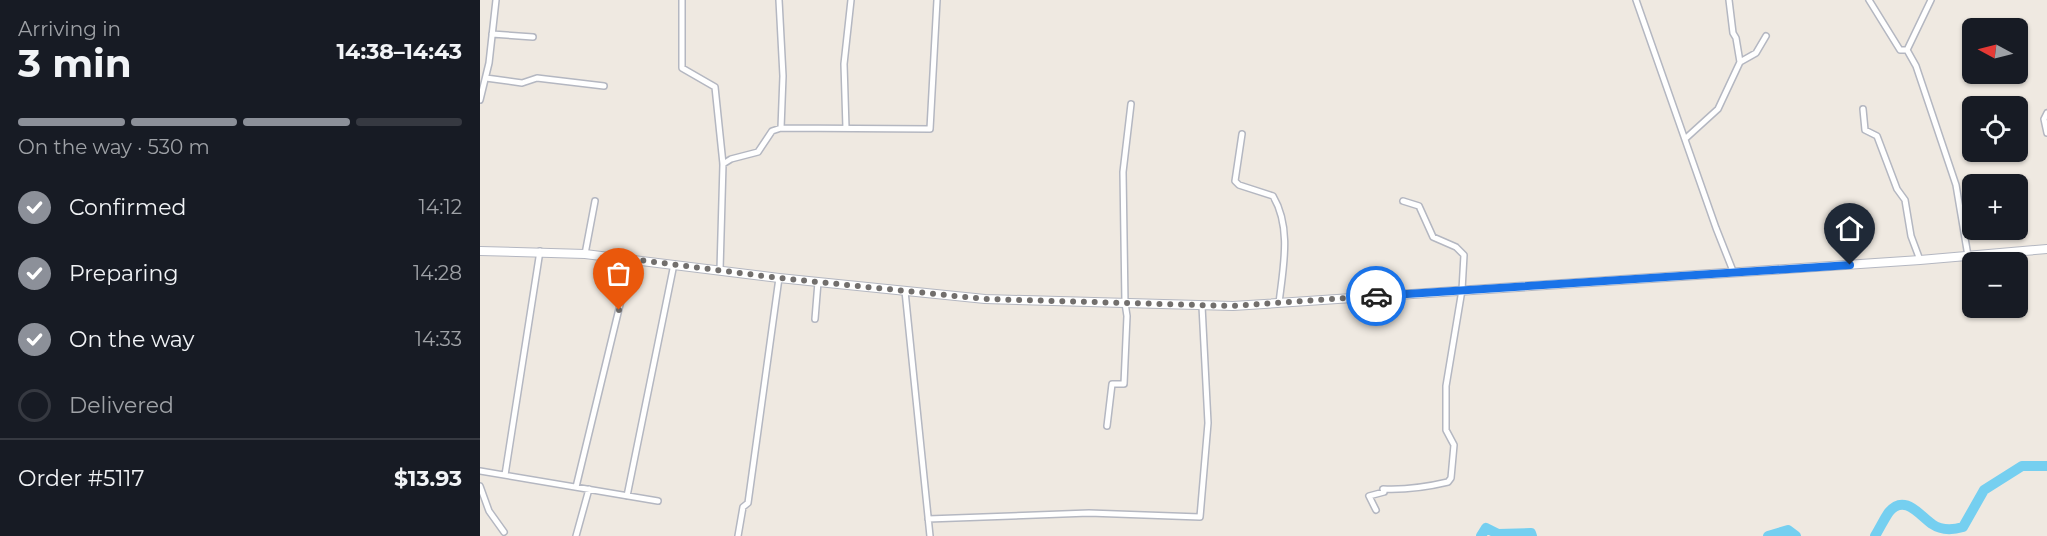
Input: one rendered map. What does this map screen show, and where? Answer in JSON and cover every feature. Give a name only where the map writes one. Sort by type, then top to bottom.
[{"type":"main road","points":[[2013,252],[2047,249]]},
{"type":"main road","points":[[480,251],[585,254],[779,278],[985,299],[1202,306],[1233,306],[1962,256]]},
{"type":"street","points":[[480,100],[496,0]]},
{"type":"street","points":[[682,0],[682,68],[715,87],[723,164],[720,270]]},
{"type":"street","points":[[779,0],[783,76],[781,128]]},
{"type":"street","points":[[846,128],[844,64],[851,0]]},
{"type":"street","points":[[723,164],[731,159],[758,152],[771,131],[781,128],[930,129],[937,0]]},
{"type":"street","points":[[1636,0],[1733,272]]},
{"type":"street","points":[[1685,139],[1718,109],[1740,62],[1733,33],[1730,0]]},
{"type":"street","points":[[1869,0],[1900,50],[1907,50]]},
{"type":"street","points":[[1907,50],[1931,0]]},
{"type":"street","points":[[492,34],[533,38]]},
{"type":"street","points":[[1740,62],[1756,53],[1766,36]]},
{"type":"street","points":[[1907,50],[1916,66],[1956,185],[1967,252]]},
{"type":"street","points":[[483,81],[522,83],[537,78],[604,86]]},
{"type":"street","points":[[1107,426],[1112,384],[1124,384],[1127,316],[1123,172],[1131,104]]},
{"type":"street","points":[[1863,110],[1865,130],[1877,136],[1897,189],[1905,200],[1911,236],[1920,260]]},
{"type":"street","points":[[2047,114],[2044,119],[2047,133]]},
{"type":"street","points":[[1242,134],[1235,181],[1239,185],[1273,196],[1282,220],[1285,246],[1279,303]]},
{"type":"street","points":[[585,254],[595,201]]},
{"type":"street","points":[[1376,510],[1369,496],[1384,492],[1383,489],[1401,490],[1448,482],[1451,478],[1454,445],[1446,430],[1446,386],[1462,290],[1464,255],[1456,247],[1432,237],[1419,206],[1403,201]]},
{"type":"street","points":[[505,475],[540,251]]},
{"type":"street","points":[[576,487],[631,259]]},
{"type":"street","points":[[627,496],[674,264]]},
{"type":"street","points":[[738,536],[743,507],[748,502],[779,278]]},
{"type":"street","points":[[815,320],[818,282]]},
{"type":"street","points":[[904,291],[930,536]]},
{"type":"street","points":[[928,519],[1089,513],[1200,517],[1208,423],[1202,306]]},
{"type":"street","points":[[480,471],[658,501]]},
{"type":"street","points":[[480,486],[489,511],[504,532]]},
{"type":"street","points":[[576,536],[589,489]]},
{"type":"waterway","points":[[1875,536],[1889,512],[1901,505],[1912,508],[1940,528],[1963,527],[1984,490],[2022,466],[2047,466]]},
{"type":"waterway","points":[[1481,536],[1486,528],[1498,534],[1531,533],[1532,536]]},
{"type":"waterway","points":[[1768,536],[1788,530],[1796,536]]},
{"type":"way so far","points":[[619,310],[631,259],[779,278],[985,299],[1233,306],[1376,296]]},
{"type":"route","points":[[1376,296],[1850,265]]}]
